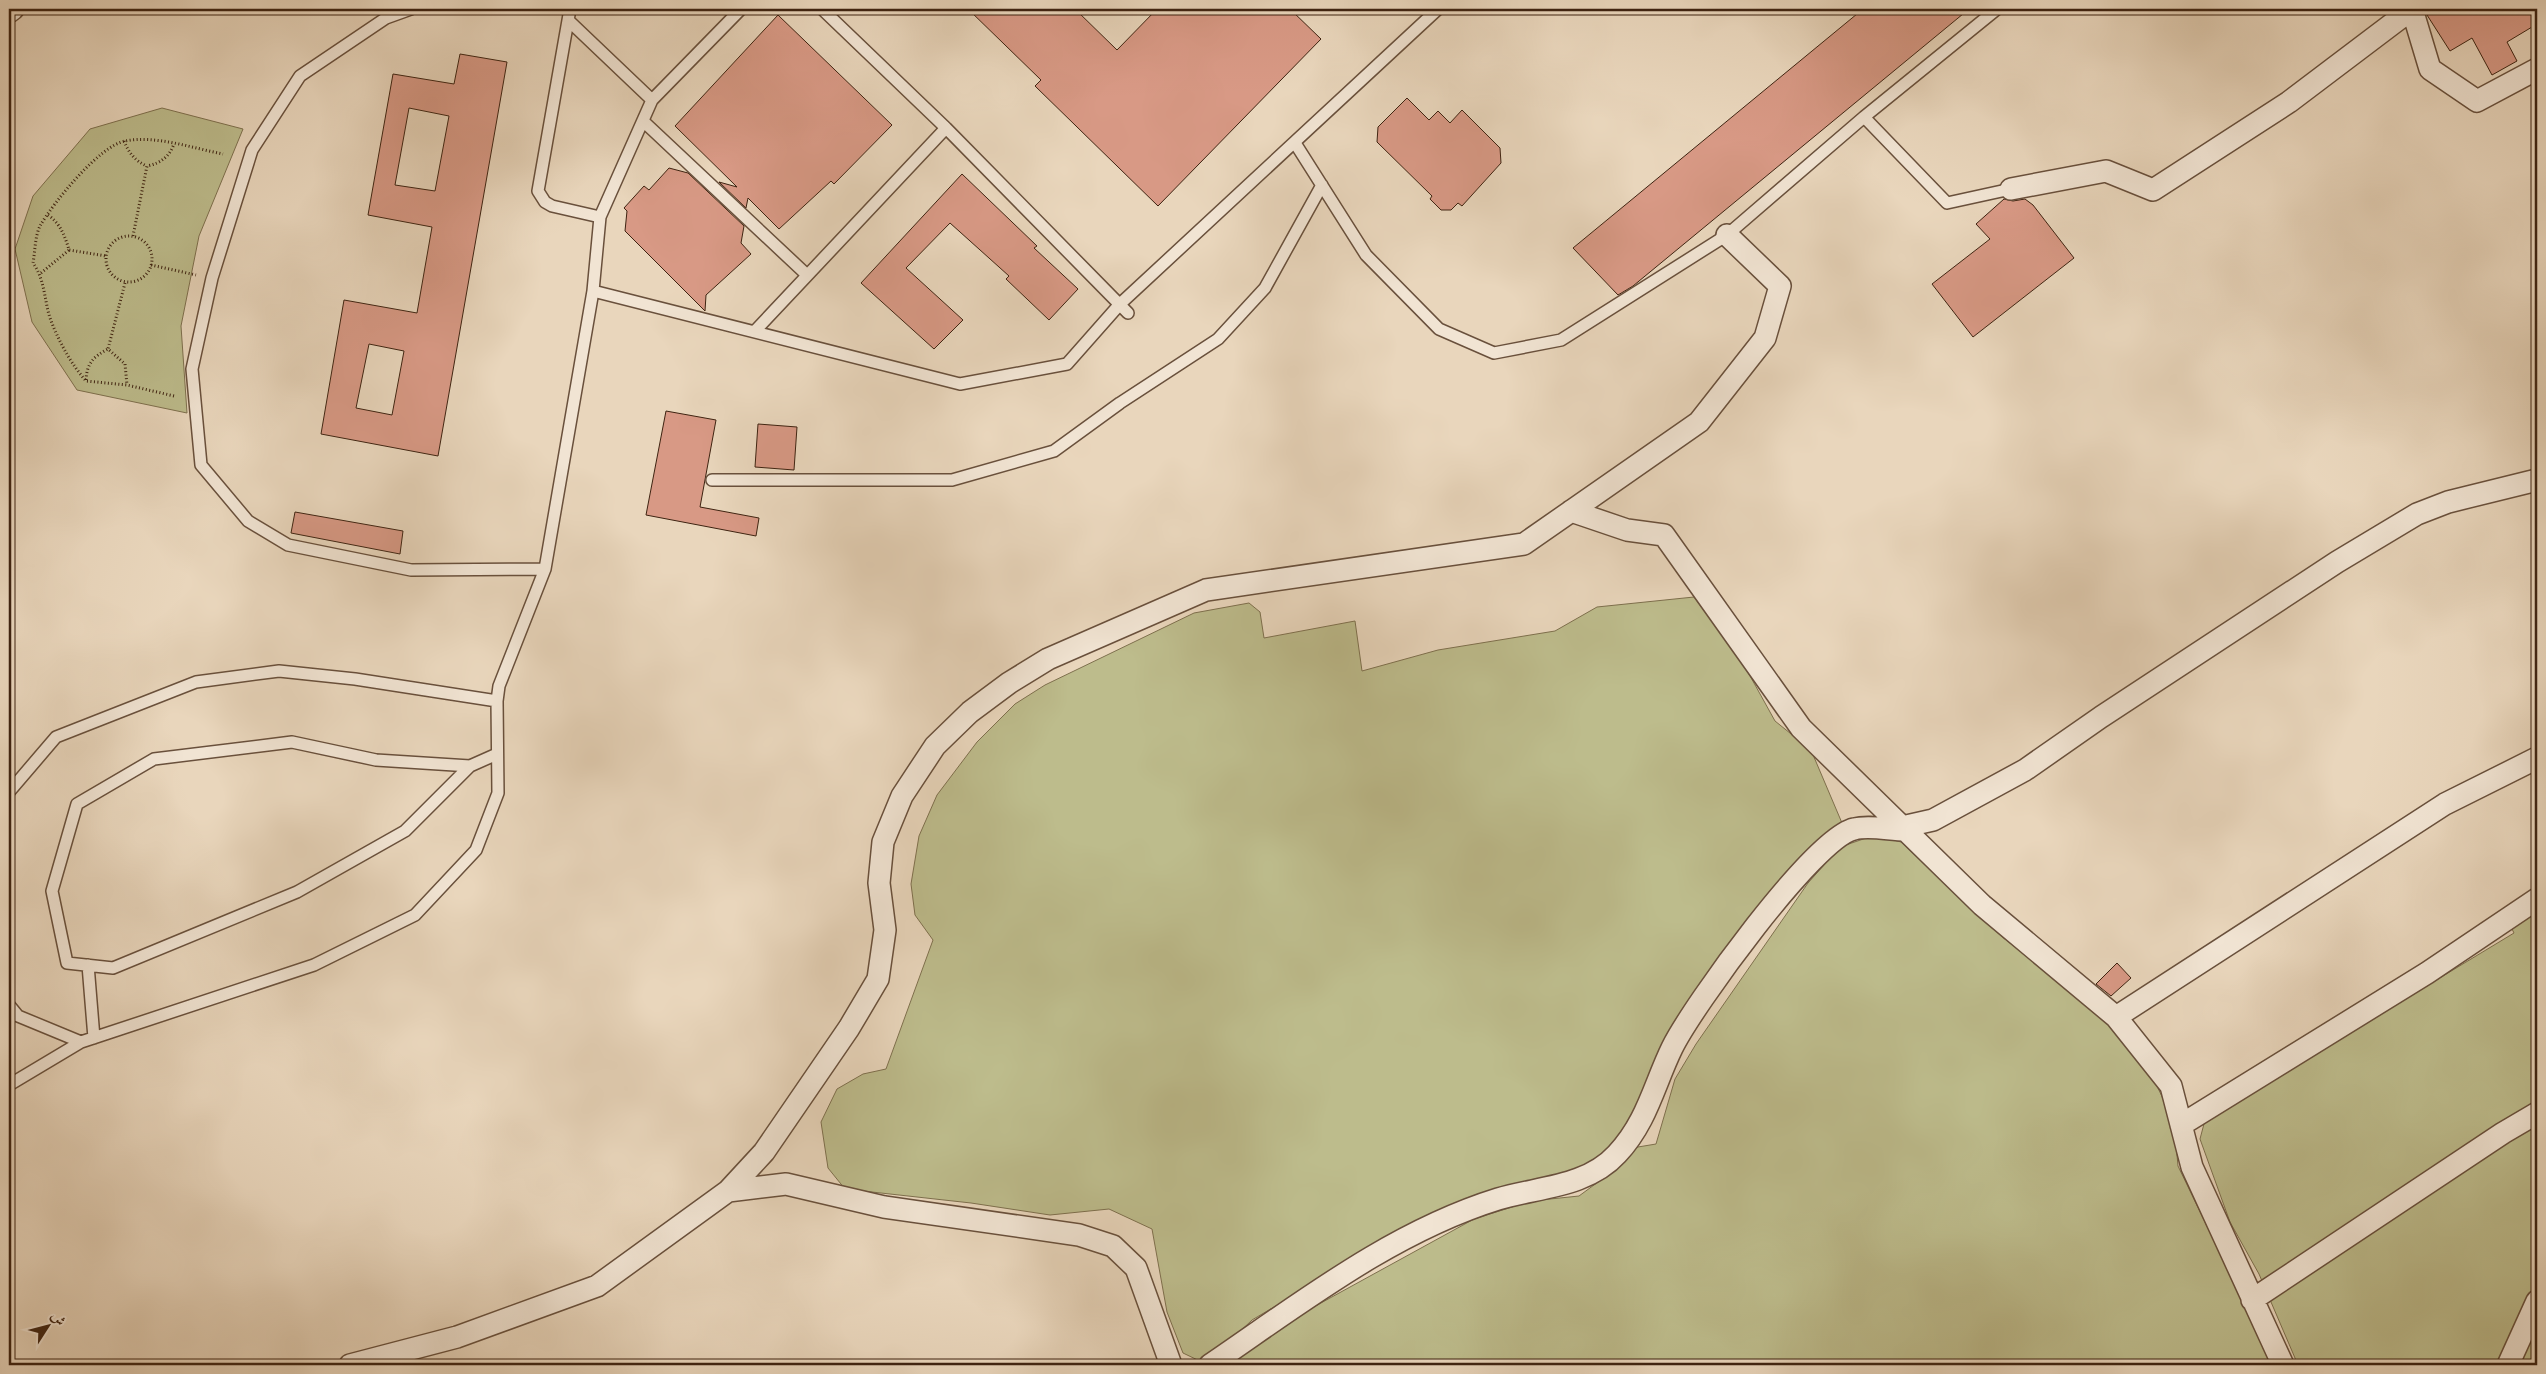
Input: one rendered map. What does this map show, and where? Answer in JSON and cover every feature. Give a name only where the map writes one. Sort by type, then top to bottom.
[{"type":"street","points":[[9,12],[13,9]]},
{"type":"street","points":[[2011,189],[2106,171],[2153,190],[2289,102],[2412,9],[2430,69],[2477,101],[2537,68]]},
{"type":"street","points":[[350,1365],[457,1337],[597,1286],[728,1191],[764,1152],[850,1028],[878,980],[885,930],[879,883],[883,842],[902,796],[935,746],[970,712],[1008,683],[1048,658],[1206,590],[1524,544],[1699,422],[1765,338],[1780,286],[1728,235]]},
{"type":"street","points":[[1210,1365],[1330,1283],[1416,1232],[1498,1200],[1577,1179],[1599,1171],[1617,1154],[1634,1133],[1652,1100],[1672,1048],[1700,1000],[1790,885],[1830,844],[1853,829],[1904,829],[1933,820],[2025,770],[2100,717],[2329,567],[2417,514],[2448,502],[2537,480]]},
{"type":"street","points":[[1571,512],[1627,530],[1664,535],[1801,728],[1982,905],[2116,1017],[2171,1086],[2192,1167],[2283,1365]]},
{"type":"street","points":[[2116,1017],[2445,804],[2537,758]]},
{"type":"street","points":[[2181,1125],[2427,973],[2537,899]]},
{"type":"street","points":[[2252,1300],[2503,1133],[2537,1113]]},
{"type":"street","points":[[728,1191],[786,1184],[884,1207],[1079,1235],[1114,1246],[1136,1268],[1171,1365]]},
{"type":"street","points":[[2508,1365],[2537,1300]]},
{"type":"lane","points":[[411,9],[386,18],[300,76],[252,150],[212,278],[192,369],[201,465],[248,521],[288,545],[411,570],[545,568]]},
{"type":"lane","points":[[9,1085],[81,1042],[314,966],[416,915],[476,850],[498,793],[497,701],[499,686],[545,568],[593,291],[600,217],[652,100],[741,9]]},
{"type":"lane","points":[[822,9],[946,128],[1124,308]]},
{"type":"lane","points":[[593,291],[960,384],[1066,364],[1295,143],[1438,9]]},
{"type":"lane","points":[[1295,143],[1366,255],[1439,329],[1494,353],[1561,340],[1728,235],[1864,116],[1997,9]]},
{"type":"lane","points":[[569,14],[652,100]]},
{"type":"lane","points":[[569,14],[538,190],[545,202],[552,206],[600,217]]},
{"type":"lane","points":[[1864,116],[1947,204],[2011,189]]},
{"type":"lane","points":[[643,121],[807,275]]},
{"type":"lane","points":[[755,331],[946,128]]},
{"type":"lane","points":[[712,480],[952,480],[1054,451],[1120,403],[1218,339],[1265,288],[1322,185]]},
{"type":"lane","points":[[9,792],[56,737],[196,682],[279,671],[497,701]]},
{"type":"lane","points":[[470,766],[376,760],[292,742],[154,759],[76,804],[52,891],[67,963],[113,968],[297,892],[405,831],[470,766],[497,754]]},
{"type":"lane","points":[[88,965],[94,1038]]},
{"type":"lane","points":[[9,1005],[18,1016],[81,1042]]},
{"type":"path","points":[[124,141],[128,150],[138,162],[147,166],[158,164],[171,154],[174,144]]},
{"type":"path","points":[[174,396],[127,385],[86,381],[73,366],[50,318],[41,273],[33,263],[39,227],[80,174],[102,152],[124,141],[156,141],[223,154]]},
{"type":"path","points":[[133,236],[147,166]]},
{"type":"path","points":[[48,215],[54,219],[65,234],[69,250]]},
{"type":"path","points":[[133,236],[146,243],[150,250],[151,264],[143,277],[125,283],[109,271],[106,256],[112,242],[118,238],[133,236]]},
{"type":"path","points":[[41,273],[69,250],[106,256]]},
{"type":"path","points":[[151,264],[212,278]]},
{"type":"path","points":[[86,381],[87,369],[93,358],[108,349],[125,283]]},
{"type":"path","points":[[108,349],[125,364],[127,385]]},
{"type":"shaded area","points":[[162,108],[243,129],[199,236],[181,326],[187,413],[77,390],[32,322],[15,249],[33,196],[90,129]]},
{"type":"shaded area","points":[[1694,597],[1744,665],[1775,721],[1811,750],[1842,823],[1776,888],[1635,1126],[1602,1162],[1323,1278],[1252,1320],[1206,1364],[1183,1353],[1167,1312],[1152,1229],[1109,1209],[1050,1215],[971,1203],[845,1189],[828,1168],[821,1122],[837,1089],[863,1074],[886,1069],[933,940],[915,915],[911,884],[919,836],[937,795],[977,742],[1015,704],[1045,685],[1194,613],[1249,603],[1260,612],[1264,638],[1355,621],[1362,671],[1438,650],[1555,631],[1597,607]]},
{"type":"shaded area","points":[[1875,835],[1901,842],[2001,936],[2102,1015],[2148,1067],[2174,1122],[2178,1166],[2274,1365],[1229,1365],[1299,1315],[1474,1219],[1531,1201],[1579,1196],[1613,1171],[1632,1148],[1656,1144],[1675,1079],[1696,1044],[1808,883],[1840,847]]},
{"type":"shaded area","points":[[2537,908],[2537,1293],[2502,1365],[2298,1365],[2259,1274],[2230,1222],[2200,1139],[2205,1120],[2514,933],[2511,927]]},
{"type":"shaded area","points":[[2537,1317],[2537,1365],[2515,1365]]},
{"type":"building","points":[[968,9],[1075,9],[1117,50],[1157,9],[1290,9],[1321,39],[1158,206],[1035,86],[1041,80]]},
{"type":"building","points":[[1863,9],[1969,9],[1633,286],[1618,295],[1573,248]]},
{"type":"building","points":[[2437,9],[2537,9],[2537,24],[2507,42],[2517,61],[2492,75],[2472,38],[2450,51],[2427,15]]},
{"type":"building","points":[[778,15],[892,125],[834,184],[831,181],[779,229],[748,198],[746,208],[719,182],[737,187],[675,126]]},
{"type":"building","points":[[460,54],[507,62],[438,456],[321,434],[344,300],[417,313],[432,227],[368,215],[393,74],[454,84]],"holes":[[[409,108],[449,116],[435,191],[395,185]],[[369,344],[404,351],[392,415],[356,408]]]},
{"type":"building","points":[[1407,98],[1429,120],[1438,111],[1450,123],[1462,110],[1500,148],[1501,163],[1462,206],[1458,203],[1451,210],[1441,210],[1430,199],[1432,196],[1377,142],[1378,127]]},
{"type":"building","points":[[669,168],[688,173],[744,226],[741,243],[751,254],[706,295],[705,311],[625,231],[627,211],[624,208],[644,186],[649,190]]},
{"type":"building","points":[[962,174],[1037,246],[1034,248],[1078,289],[1049,320],[1006,279],[1009,276],[950,223],[906,268],[963,320],[934,349],[861,283]]},
{"type":"building","points":[[2004,199],[2013,201],[2025,199],[2033,205],[2074,258],[1973,337],[1932,284],[1990,239],[1976,224]]},
{"type":"building","points":[[666,411],[716,420],[700,507],[759,518],[756,536],[646,515]]},
{"type":"building","points":[[758,424],[797,427],[794,470],[755,467]]},
{"type":"building","points":[[295,512],[403,531],[400,554],[291,533]]},
{"type":"building","points":[[2117,963],[2131,978],[2111,996],[2096,984]]}]
